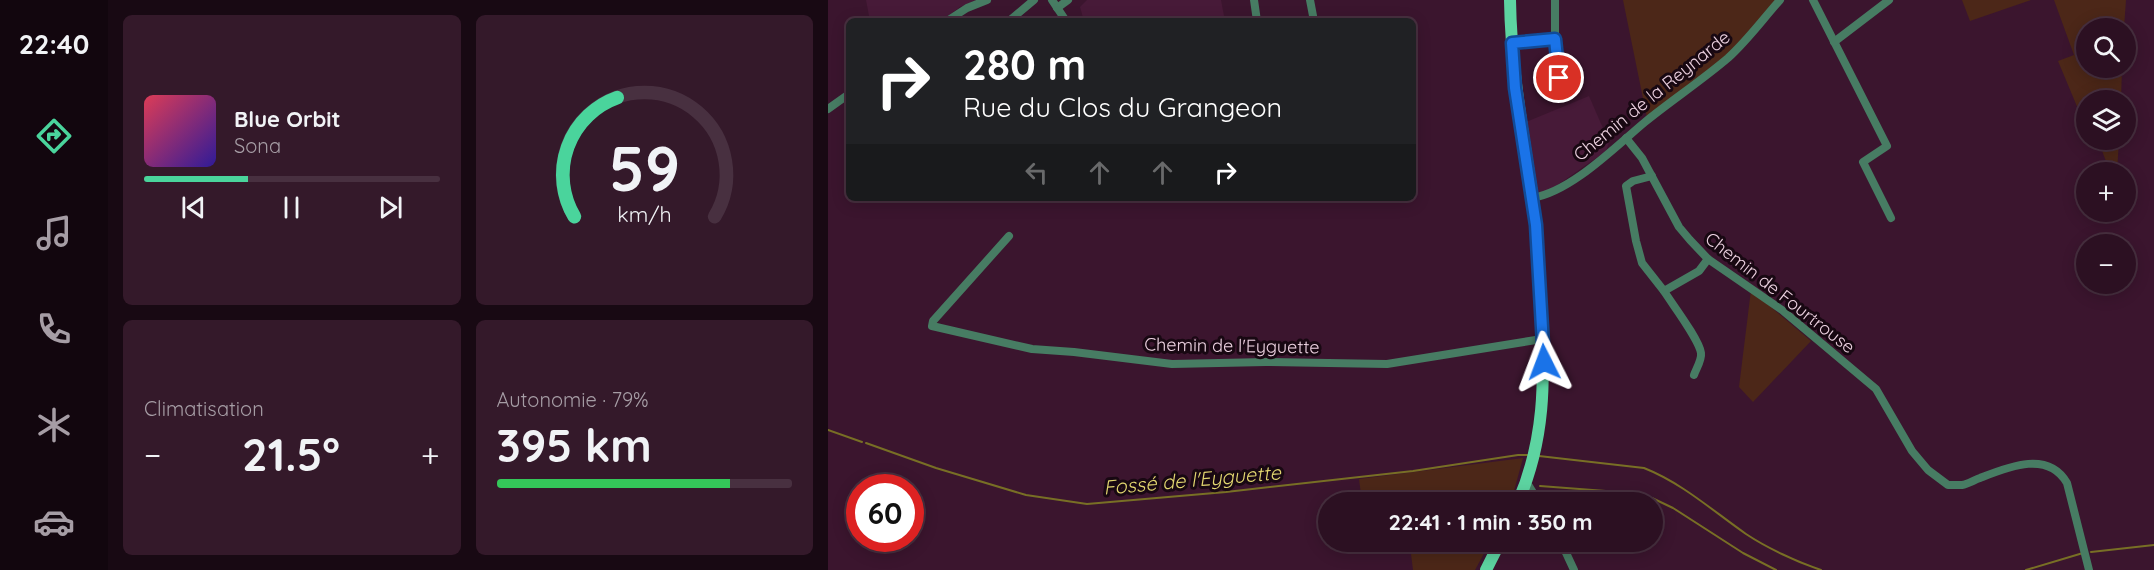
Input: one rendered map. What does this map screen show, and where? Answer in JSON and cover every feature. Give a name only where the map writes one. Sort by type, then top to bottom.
[{"type":"main road","points":[[1510,0],[1515,88],[1532,198],[1544,382],[1535,457],[1523,492]]},
{"type":"main road","points":[[1486,570],[1495,552]]},
{"type":"street","points":[[952,18],[967,8],[987,0]]},
{"type":"street","points":[[1013,18],[1034,0]]},
{"type":"street","points":[[1052,0],[1064,18]]},
{"type":"street","points":[[1057,8],[1068,0]]},
{"type":"street","points":[[1254,0],[1257,18]]},
{"type":"street","points":[[1310,0],[1313,18]]},
{"type":"street","points":[[1555,0],[1555,39],[1559,78]]},
{"type":"street","name":"Chemin de la Reynarde","points":[[1532,198],[1554,193],[1603,158],[1730,56],[1780,0]]},
{"type":"street","points":[[1813,0],[1887,146],[1863,162],[1891,218]]},
{"type":"street","points":[[1834,42],[1889,0]]},
{"type":"street","points":[[1512,43],[1555,39]]},
{"type":"street","points":[[828,109],[846,96]]},
{"type":"street","name":"Chemin de Fourtrouse","points":[[1626,138],[1636,148],[1683,233],[1708,259],[1782,310],[1876,389],[1912,451],[1928,470],[1948,485],[1964,484],[2027,463],[2045,464],[2062,474],[2067,483],[2089,570]]},
{"type":"street","points":[[1652,176],[1633,181],[1626,186],[1636,241],[1642,263],[1664,291],[1701,352],[1694,375]]},
{"type":"street","name":"Chemin de l'Eyguette","points":[[1009,236],[933,321],[932,326],[1032,349],[1172,364],[1266,362],[1387,364],[1542,339]]},
{"type":"street","points":[[1664,291],[1699,271],[1708,259]]},
{"type":"street","points":[[1526,485],[1533,492]]},
{"type":"street","points":[[1566,552],[1574,570]]},
{"type":"shaded area","points":[[866,0],[976,0],[960,7],[945,18],[869,18]]},
{"type":"shaded area","points":[[1087,0],[1221,0],[1224,18],[1083,18],[1080,7]]},
{"type":"shaded area","points":[[1623,0],[1778,0],[1729,54],[1647,118]]},
{"type":"shaded area","points":[[1962,0],[2031,0],[1970,21]]},
{"type":"shaded area","points":[[2054,0],[2126,0],[2125,18],[2076,18],[2076,78],[2122,78],[2121,90],[2076,90],[2076,104],[2058,61],[2074,55]]},
{"type":"shaded area","points":[[1589,96],[1609,142],[1606,151],[1549,191],[1536,193],[1526,122]]},
{"type":"shaded area","points":[[2102,150],[2118,150],[2118,162],[2106,162]]},
{"type":"shaded area","points":[[1751,290],[1811,341],[1753,402],[1739,387]]},
{"type":"shaded area","points":[[1523,458],[1514,492],[1361,492],[1359,479]]},
{"type":"shaded area","points":[[1370,552],[1396,552],[1370,554]]},
{"type":"shaded area","points":[[1485,552],[1475,570],[1413,570],[1411,554]]},
{"type":"waterway","name":"Fossé de l'Eyguette","points":[[828,430],[862,442]]},
{"type":"waterway","name":"Fossé de l'Eyguette","points":[[866,443],[936,468],[1026,495],[1087,504],[1226,492],[1413,471],[1528,455]]},
{"type":"waterway","name":"Fossé de l'Eyguette","points":[[1539,456],[1644,468],[1684,489],[1763,544],[1792,559],[1821,570]]},
{"type":"waterway","points":[[1540,486],[1619,492],[1652,498],[1673,508],[1743,553],[1776,570]]},
{"type":"waterway","name":"Fossé de l'Eyguette","points":[[2091,552],[2154,545]]},
{"type":"waterway","name":"Fossé de l'Eyguette","points":[[2026,570],[2083,553]]},
{"type":"route","points":[[1544,362],[1536,225],[1515,88],[1512,43],[1555,39],[1559,78]]}]
